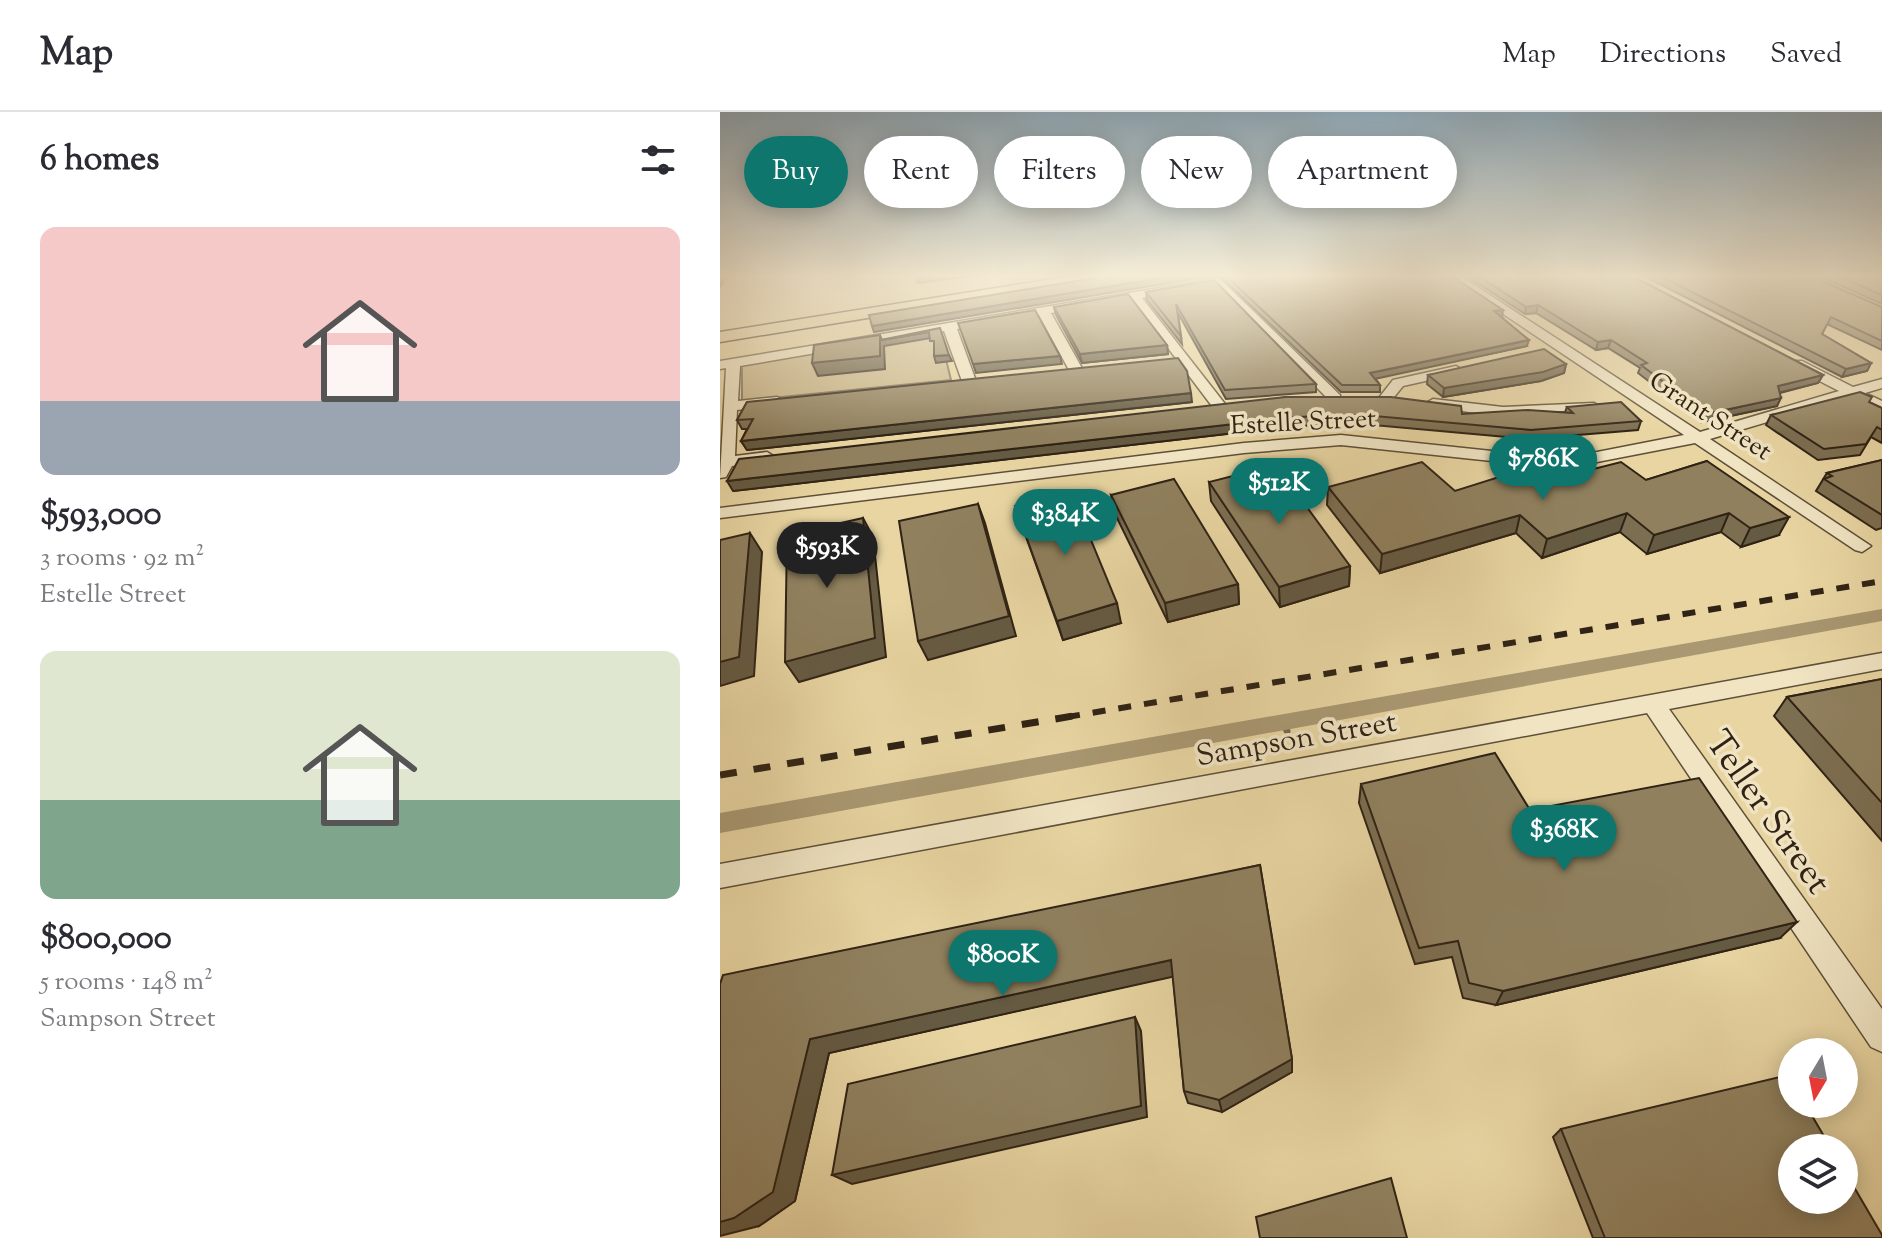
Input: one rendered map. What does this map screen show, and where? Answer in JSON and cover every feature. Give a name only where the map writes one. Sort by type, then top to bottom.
[{"type":"main road","points":[[720,337],[779,328]]},
{"type":"street","points":[[839,328],[839,345]]},
{"type":"street","points":[[858,328],[859,341]]},
{"type":"street","points":[[788,455],[722,466],[729,406],[726,364],[940,328]]},
{"type":"street","points":[[950,328],[969,381]]},
{"type":"street","points":[[1053,328],[1076,370]]},
{"type":"street","points":[[1155,328],[1176,360],[1219,407]]},
{"type":"street","points":[[1268,328],[1341,398],[1310,398]]},
{"type":"street","name":"Grant Street","points":[[1532,328],[1862,546]]},
{"type":"street","points":[[1781,355],[1882,407]]},
{"type":"street","points":[[1470,366],[1398,383],[1378,398],[1503,412],[1597,406]]},
{"type":"street","name":"Estelle Street","points":[[720,513],[1306,442],[1378,441],[1452,453],[1555,459],[1652,449],[1882,383]]},
{"type":"street","points":[[729,406],[789,400]]},
{"type":"street","name":"Sampson Street","points":[[720,876],[1654,706],[1882,661]]},
{"type":"street","name":"Teller Street","points":[[1654,706],[1882,1036]]},
{"type":"shaded area","points":[[939,330],[951,380],[742,401],[742,363]]},
{"type":"building","points":[[940,328],[949,355],[934,356],[934,341],[930,341],[929,332],[876,341]]},
{"type":"building","points":[[960,328],[1045,328],[1060,356],[973,364]]},
{"type":"building","points":[[1065,328],[1154,328],[1167,345],[1080,354]]},
{"type":"building","points":[[1189,328],[1261,328],[1316,384],[1225,390]]},
{"type":"building","points":[[1281,328],[1514,328],[1529,340],[1370,373],[1380,385],[1342,385]]},
{"type":"building","points":[[1575,328],[1731,328],[1823,375],[1778,386],[1781,398],[1706,414],[1641,365],[1647,363],[1611,340],[1598,342]]},
{"type":"building","points":[[1763,328],[1825,328],[1822,334],[1871,363],[1846,369]]},
{"type":"building","points":[[1853,328],[1882,328],[1882,341]]},
{"type":"building","points":[[880,335],[880,356],[812,363],[814,345]]},
{"type":"building","points":[[1544,349],[1566,364],[1543,372],[1444,388],[1428,375]]},
{"type":"building","points":[[1178,358],[1187,371],[1191,393],[741,441],[753,419],[737,420],[747,402]]},
{"type":"building","points":[[1860,392],[1872,397],[1869,402],[1882,408],[1882,430],[1877,427],[1866,444],[1824,449],[1771,415]]},
{"type":"building","points":[[1286,397],[1391,397],[1461,406],[1462,414],[1528,410],[1573,413],[1567,407],[1621,402],[1641,421],[1531,430],[1363,415],[1296,417],[727,481],[739,459]]},
{"type":"building","points":[[1882,460],[1882,515],[1824,479],[1832,476],[1827,473]]},
{"type":"building","points":[[1707,461],[1789,517],[1750,528],[1729,513],[1654,535],[1627,513],[1547,539],[1520,515],[1382,554],[1328,487],[1422,462],[1455,491],[1534,466],[1550,480],[1621,462],[1646,480]]},
{"type":"building","points":[[1276,465],[1350,566],[1279,587],[1209,482]]},
{"type":"building","points":[[1174,479],[1238,584],[1165,603],[1111,495]]},
{"type":"building","points":[[1072,494],[1117,603],[1057,621],[1015,506]]},
{"type":"building","points":[[978,504],[1009,616],[918,641],[899,521]]},
{"type":"building","points":[[863,518],[875,638],[785,662],[787,535]]},
{"type":"building","points":[[750,533],[739,657],[720,662],[720,540]]},
{"type":"building","points":[[1882,679],[1882,803],[1787,697]]},
{"type":"building","points":[[1495,753],[1530,810],[1699,778],[1797,922],[1503,991],[1469,983],[1458,941],[1419,948],[1361,784]]},
{"type":"building","points":[[1260,865],[1292,1059],[1219,1100],[1184,1091],[1171,960],[810,1039],[773,1192],[734,1218],[720,1222],[720,984],[723,975]]},
{"type":"building","points":[[1135,1017],[1141,1106],[832,1175],[848,1084]]},
{"type":"building","points":[[1778,1077],[1778,1118],[1813,1118],[1823,1134],[1778,1134],[1778,1214],[1858,1214],[1858,1194],[1882,1238],[1605,1238],[1561,1129]]},
{"type":"building","points":[[1391,1178],[1407,1238],[1260,1238],[1256,1217]]},
{"type":"waterway","points":[[720,823],[1882,615]]},
{"type":"waterway","points":[[1284,722],[1287,731]]},
{"type":"railway","points":[[1067,717],[1882,581]]},
{"type":"railway","points":[[720,775],[1079,715]]}]
